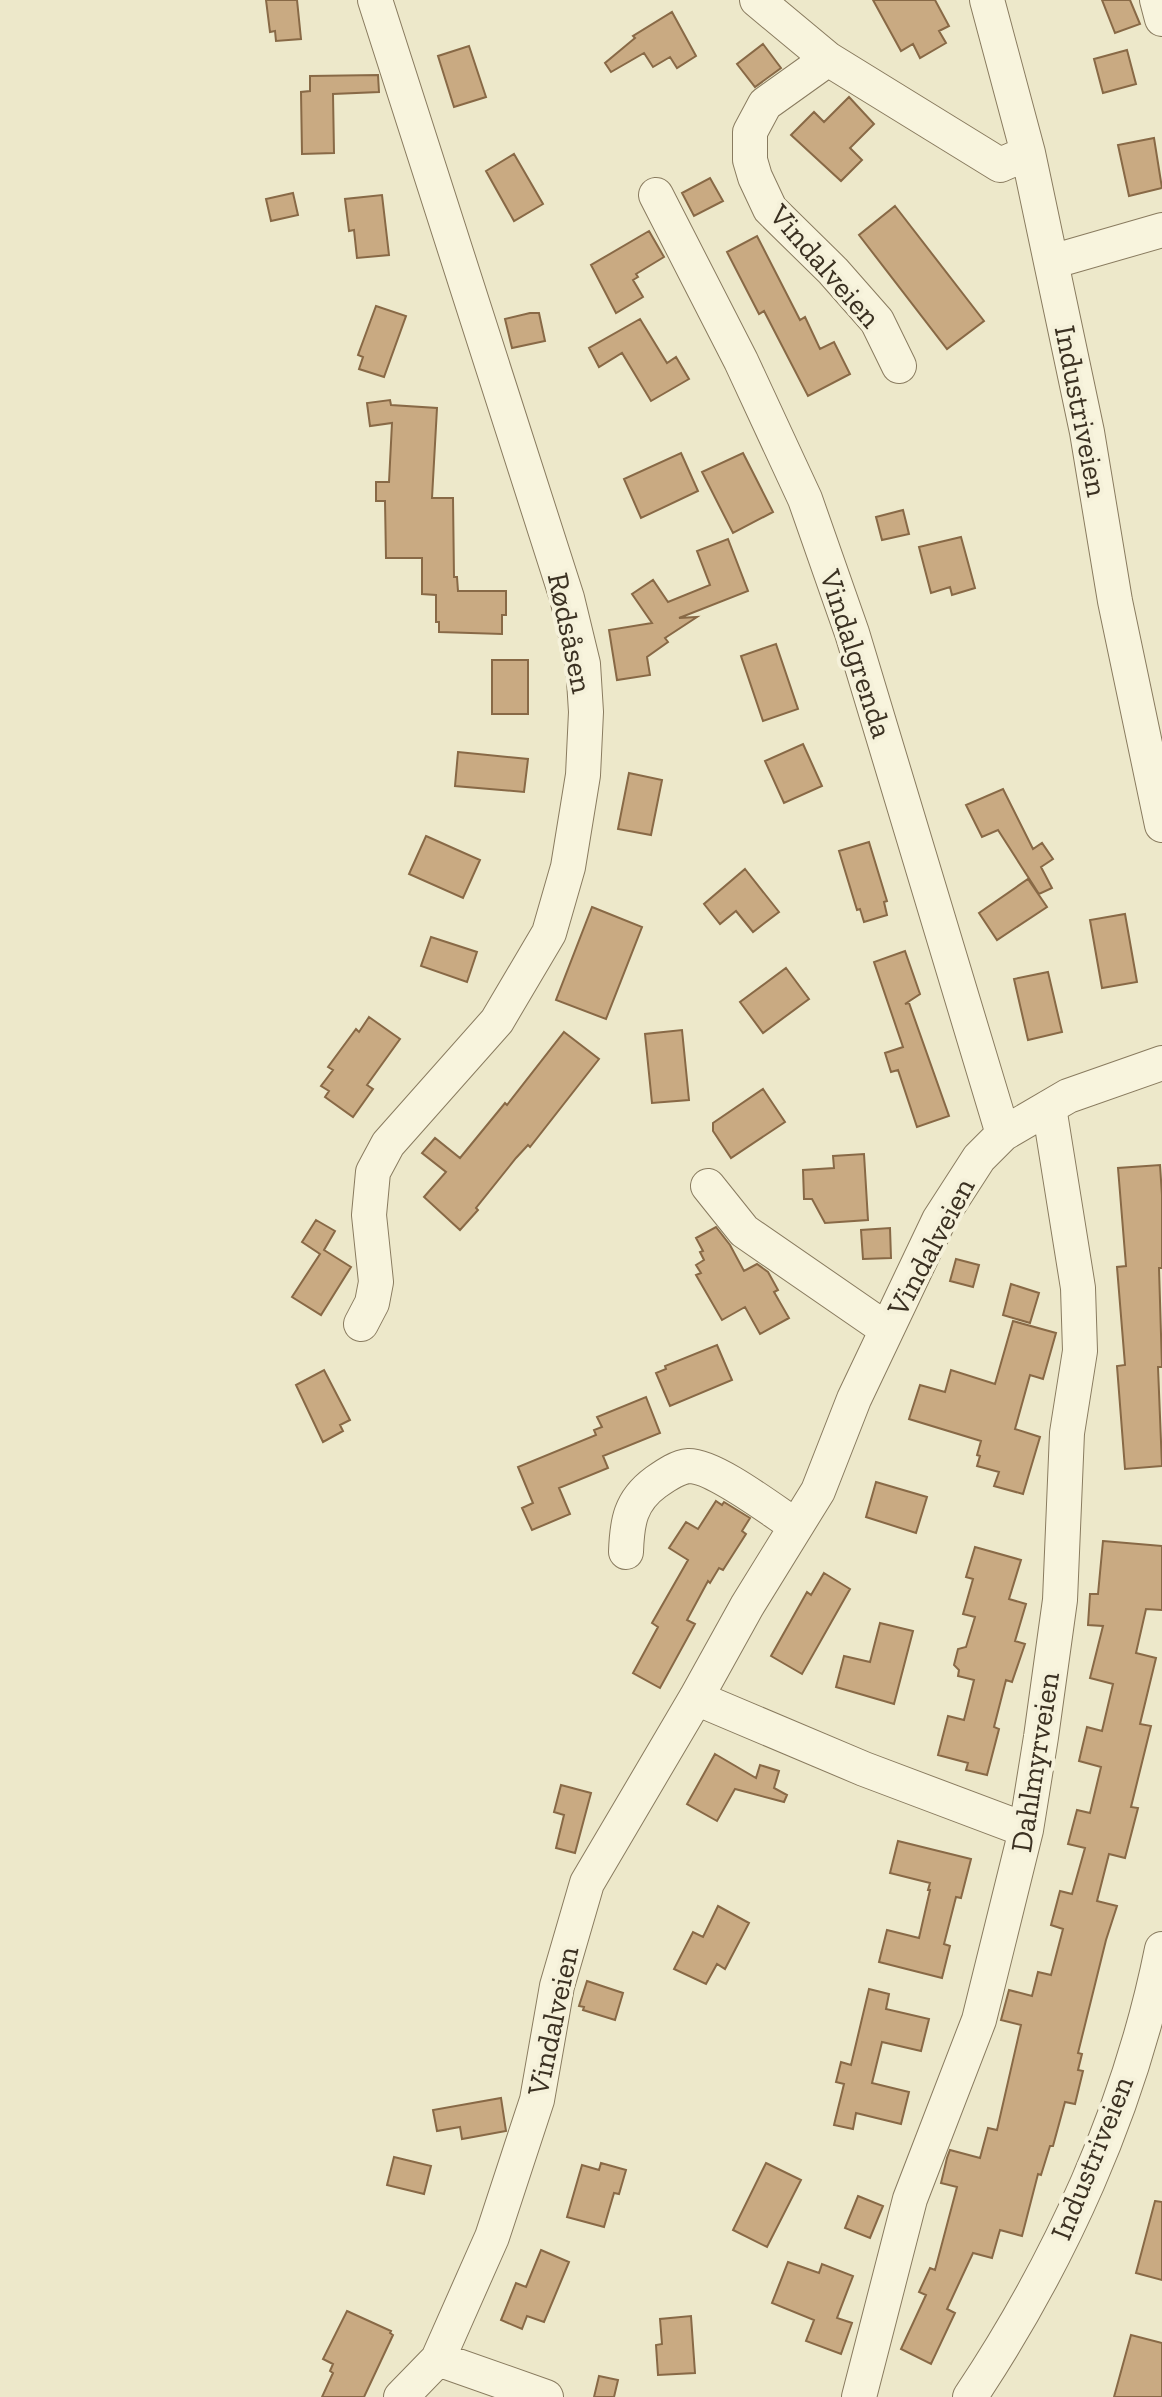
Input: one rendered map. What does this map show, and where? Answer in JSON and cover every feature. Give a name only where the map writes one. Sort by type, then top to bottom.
[{"type":"street","name":"Rødsåsen","points":[[361,1324],[372,1303],[376,1282],[369,1215],[373,1172],[388,1144],[497,1021],[549,933],[568,867],[583,775],[586,712],[583,664],[567,598],[375,0]]},
{"type":"street","points":[[757,0],[828,59],[1000,165],[1028,153]]},
{"type":"street","name":"Industriveien","points":[[987,0],[1028,153],[1087,432],[1115,601],[1162,825]]},
{"type":"street","points":[[1157,0],[1162,19]]},
{"type":"street","name":"Vindalveien","points":[[828,59],[765,104],[750,132],[750,160],[770,209],[833,271],[877,321],[899,366]]},
{"type":"street","name":"Vindalgrenda","points":[[656,195],[741,361],[805,499],[852,633],[1003,1134]]},
{"type":"street","points":[[1051,262],[1162,230]]},
{"type":"street","name":"Vindalveien","points":[[401,2397],[438,2359],[492,2237],[537,2100],[557,1986],[587,1883],[747,1606],[818,1491],[854,1399],[939,1220],[979,1158],[1003,1134],[1068,1096],[1162,1063]]},
{"type":"street","name":"Dahlmyrveien","points":[[859,2397],[910,2199],[979,2020],[1026,1830],[1060,1600],[1067,1433],[1080,1351],[1078,1288],[1049,1107]]},
{"type":"street","points":[[708,1186],[744,1231],[886,1329]]},
{"type":"street","points":[[626,1552],[630,1514],[641,1495],[670,1472],[690,1466],[715,1473],[796,1526]]},
{"type":"street","points":[[696,1698],[864,1769],[1026,1830]]},
{"type":"street","name":"Industriveien","points":[[970,2397],[1008,2341],[1085,2194],[1124,2085],[1162,1949]]},
{"type":"street","points":[[438,2359],[546,2397]]},
{"type":"building","points":[[266,0],[297,0],[301,39],[276,41],[275,31],[270,32]]},
{"type":"building","points":[[873,0],[935,0],[949,26],[939,31],[946,43],[920,58],[913,44],[901,51]]},
{"type":"building","points":[[1102,0],[1130,0],[1140,24],[1115,33]]},
{"type":"building","points":[[672,12],[696,56],[677,68],[670,57],[653,67],[644,53],[611,72],[605,63],[635,38],[633,36]]},
{"type":"building","points":[[763,44],[781,68],[755,87],[737,64]]},
{"type":"building","points":[[469,46],[486,97],[454,107],[438,56]]},
{"type":"building","points":[[1127,50],[1136,84],[1103,93],[1094,59]]},
{"type":"building","points":[[378,75],[379,92],[333,94],[334,153],[302,154],[301,92],[310,91],[310,76]]},
{"type":"building","points":[[849,97],[874,124],[850,148],[862,160],[841,181],[791,135],[814,112],[824,122]]},
{"type":"building","points":[[1154,138],[1162,188],[1129,196],[1118,145]]},
{"type":"building","points":[[514,154],[543,204],[514,221],[486,171]]},
{"type":"building","points":[[710,178],[723,201],[694,216],[682,193]]},
{"type":"building","points":[[293,193],[298,215],[271,221],[266,199]]},
{"type":"building","points":[[382,195],[389,255],[357,258],[354,230],[349,231],[345,199]]},
{"type":"building","points":[[895,206],[984,321],[947,349],[859,235]]},
{"type":"building","points":[[649,231],[664,257],[636,274],[638,277],[633,280],[643,297],[616,313],[591,265]]},
{"type":"building","points":[[757,236],[800,320],[805,317],[820,349],[834,342],[850,374],[808,396],[764,311],[759,314],[727,252]]},
{"type":"building","points":[[376,306],[406,316],[384,377],[359,369],[363,357],[358,355]]},
{"type":"building","points":[[539,313],[545,341],[512,348],[505,319]]},
{"type":"building","points":[[640,319],[667,363],[676,357],[689,379],[651,401],[622,353],[599,367],[589,348]]},
{"type":"building","points":[[390,400],[391,405],[437,408],[432,498],[453,498],[454,577],[457,577],[458,591],[506,591],[502,634],[439,632],[436,595],[422,594],[422,558],[386,558],[385,501],[376,501],[376,482],[389,482],[392,423],[370,426],[367,403]]},
{"type":"building","points":[[681,453],[698,491],[641,518],[624,479]]},
{"type":"building","points":[[743,453],[773,512],[733,533],[702,472]]},
{"type":"building","points":[[903,510],[909,534],[882,540],[876,517]]},
{"type":"building","points":[[961,537],[975,588],[952,595],[950,587],[931,593],[919,547]]},
{"type":"building","points":[[728,539],[748,591],[679,618],[697,617],[665,638],[668,642],[647,657],[650,675],[617,680],[609,630],[652,623],[632,594],[653,580],[668,602],[710,585],[697,551]]},
{"type":"building","points":[[776,644],[798,709],[763,721],[741,656]]},
{"type":"building","points":[[492,660],[528,660],[528,714],[492,714]]},
{"type":"building","points":[[803,744],[822,786],[784,803],[765,761]]},
{"type":"building","points":[[458,752],[528,759],[524,792],[455,786]]},
{"type":"building","points":[[629,773],[662,780],[651,835],[618,829]]},
{"type":"building","points":[[1003,789],[1033,849],[1042,843],[1053,859],[1041,867],[1052,888],[1039,894],[998,830],[982,837],[966,805]]},
{"type":"building","points":[[426,836],[480,860],[463,898],[409,874]]},
{"type":"building","points":[[869,842],[887,901],[884,902],[887,915],[864,922],[860,909],[857,910],[839,851]]},
{"type":"building","points":[[745,869],[779,912],[753,932],[736,911],[720,924],[704,904]]},
{"type":"building","points":[[1028,879],[1047,907],[997,940],[979,913]]},
{"type":"building","points":[[592,907],[642,927],[606,1019],[556,1000]]},
{"type":"building","points":[[1125,914],[1137,982],[1102,988],[1090,920]]},
{"type":"building","points":[[431,937],[477,952],[467,982],[421,966]]},
{"type":"building","points":[[905,951],[920,994],[905,1004],[909,1003],[949,1116],[917,1127],[898,1070],[891,1072],[885,1053],[903,1047],[874,962]]},
{"type":"building","points":[[786,968],[809,999],[763,1033],[740,1002]]},
{"type":"building","points":[[1048,972],[1062,1032],[1028,1040],[1014,979]]},
{"type":"building","points":[[369,1017],[400,1039],[367,1085],[373,1089],[353,1117],[325,1097],[329,1091],[321,1086],[333,1070],[328,1067],[356,1029],[359,1032]]},
{"type":"building","points":[[682,1030],[689,1100],[652,1103],[645,1034]]},
{"type":"building","points":[[564,1032],[599,1059],[460,1230],[424,1197],[446,1172],[422,1153],[435,1138],[460,1158],[505,1103],[507,1105]]},
{"type":"building","points":[[763,1089],[785,1122],[731,1158],[713,1131],[713,1123]]},
{"type":"building","points":[[864,1154],[868,1220],[825,1223],[812,1199],[804,1199],[803,1170],[834,1168],[833,1156]]},
{"type":"building","points":[[1160,1165],[1162,1367],[1158,1367],[1162,1466],[1125,1469],[1117,1366],[1125,1365],[1117,1267],[1126,1266],[1118,1168]]},
{"type":"building","points":[[316,1220],[335,1231],[324,1250],[351,1267],[321,1315],[292,1297],[320,1254],[302,1242]]},
{"type":"building","points":[[716,1227],[744,1271],[757,1264],[768,1272],[778,1290],[774,1292],[789,1318],[760,1334],[745,1307],[722,1320],[696,1275],[701,1273],[696,1265],[704,1260],[696,1238]]},
{"type":"building","points":[[890,1228],[891,1258],[863,1259],[861,1230]]},
{"type":"building","points":[[956,1259],[979,1265],[973,1287],[950,1281]]},
{"type":"building","points":[[1011,1284],[1039,1293],[1030,1323],[1003,1315]]},
{"type":"building","points":[[1013,1321],[1056,1333],[1043,1379],[1030,1375],[1015,1429],[1040,1437],[1023,1494],[994,1486],[999,1472],[977,1466],[981,1441],[909,1419],[920,1385],[945,1392],[951,1370],[995,1384]]},
{"type":"building","points":[[717,1345],[732,1380],[670,1406],[656,1373],[666,1369],[665,1366]]},
{"type":"building","points":[[324,1370],[350,1420],[340,1425],[343,1431],[323,1442],[296,1385]]},
{"type":"building","points":[[646,1397],[660,1433],[603,1456],[608,1468],[559,1488],[570,1514],[532,1530],[522,1508],[533,1503],[518,1467],[596,1435],[594,1430],[602,1427],[597,1417]]},
{"type":"building","points":[[876,1482],[927,1497],[916,1533],[866,1517]]},
{"type":"building","points":[[716,1501],[722,1505],[724,1502],[750,1518],[742,1531],[746,1534],[723,1570],[719,1568],[710,1583],[708,1581],[687,1620],[695,1624],[660,1688],[633,1673],[658,1627],[652,1623],[688,1560],[669,1548],[686,1522],[698,1529]]},
{"type":"building","points":[[1103,1541],[1162,1546],[1162,1610],[1146,1609],[1136,1653],[1156,1658],[1140,1724],[1151,1726],[1131,1807],[1138,1808],[1125,1858],[1109,1854],[1097,1901],[1117,1906],[1078,2053],[1082,2054],[1078,2070],[1083,2071],[1075,2104],[1065,2102],[1053,2146],[1050,2146],[1041,2175],[1038,2174],[1022,2236],[1000,2230],[992,2258],[973,2253],[947,2309],[955,2313],[931,2364],[901,2349],[926,2295],[919,2292],[930,2268],[935,2270],[957,2187],[941,2183],[947,2158],[950,2150],[980,2158],[988,2128],[997,2130],[1021,2025],[1001,2020],[1009,1990],[1032,1996],[1038,1972],[1051,1975],[1063,1929],[1051,1925],[1060,1891],[1072,1894],[1085,1848],[1068,1844],[1077,1810],[1090,1813],[1101,1767],[1079,1761],[1087,1727],[1102,1731],[1113,1684],[1090,1678],[1103,1626],[1088,1625],[1090,1594],[1098,1594]]},
{"type":"building","points":[[975,1547],[1021,1560],[1009,1599],[1026,1604],[1015,1641],[1025,1644],[1012,1682],[1006,1680],[994,1727],[999,1729],[987,1775],[966,1770],[968,1763],[938,1755],[948,1716],[964,1720],[974,1680],[958,1676],[959,1670],[954,1665],[958,1649],[966,1647],[975,1617],[963,1614],[973,1579],[966,1577]]},
{"type":"building","points":[[824,1573],[850,1589],[802,1674],[771,1656],[807,1592],[811,1595]]},
{"type":"building","points":[[880,1623],[913,1631],[894,1704],[836,1687],[844,1656],[870,1662]]},
{"type":"building","points":[[715,1754],[756,1778],[760,1765],[779,1771],[774,1788],[787,1795],[784,1802],[735,1789],[717,1821],[687,1804]]},
{"type":"building","points":[[561,1785],[591,1793],[575,1853],[556,1848],[564,1815],[554,1812]]},
{"type":"building","points":[[898,1841],[971,1859],[961,1898],[956,1897],[944,1944],[950,1946],[942,1978],[879,1962],[887,1930],[919,1938],[930,1890],[930,1883],[890,1873]]},
{"type":"building","points":[[718,1906],[749,1923],[725,1969],[717,1964],[706,1984],[674,1969],[693,1932],[703,1937]]},
{"type":"building","points":[[587,1981],[623,1993],[615,2020],[579,2006]]},
{"type":"building","points":[[869,1989],[889,1994],[886,2009],[929,2019],[921,2051],[882,2042],[872,2083],[909,2092],[901,2124],[856,2113],[853,2129],[834,2125],[844,2084],[836,2082],[841,2062],[851,2065]]},
{"type":"building","points":[[501,2098],[506,2131],[462,2139],[460,2127],[437,2131],[433,2110]]},
{"type":"building","points":[[394,2157],[431,2166],[424,2194],[387,2185]]},
{"type":"building","points":[[601,2163],[626,2170],[619,2194],[614,2193],[604,2227],[567,2217],[582,2165],[599,2170]]},
{"type":"building","points":[[766,2163],[801,2180],[767,2247],[733,2230]]},
{"type":"building","points":[[858,2196],[883,2206],[870,2238],[845,2228]]},
{"type":"building","points":[[1155,2201],[1162,2202],[1162,2280],[1136,2273]]},
{"type":"building","points":[[541,2250],[569,2262],[544,2322],[527,2316],[522,2329],[501,2320],[516,2283],[526,2287]]},
{"type":"building","points":[[788,2262],[819,2273],[822,2264],[853,2276],[837,2318],[852,2323],[841,2354],[806,2341],[814,2320],[772,2303]]},
{"type":"building","points":[[347,2311],[391,2331],[393,2335],[364,2397],[322,2397],[333,2373],[330,2371],[333,2364],[323,2359]]},
{"type":"building","points":[[691,2316],[695,2373],[658,2375],[656,2345],[662,2344],[660,2319]]},
{"type":"building","points":[[1131,2335],[1162,2343],[1162,2397],[1114,2397]]},
{"type":"building","points":[[599,2376],[618,2380],[614,2397],[594,2397]]}]
